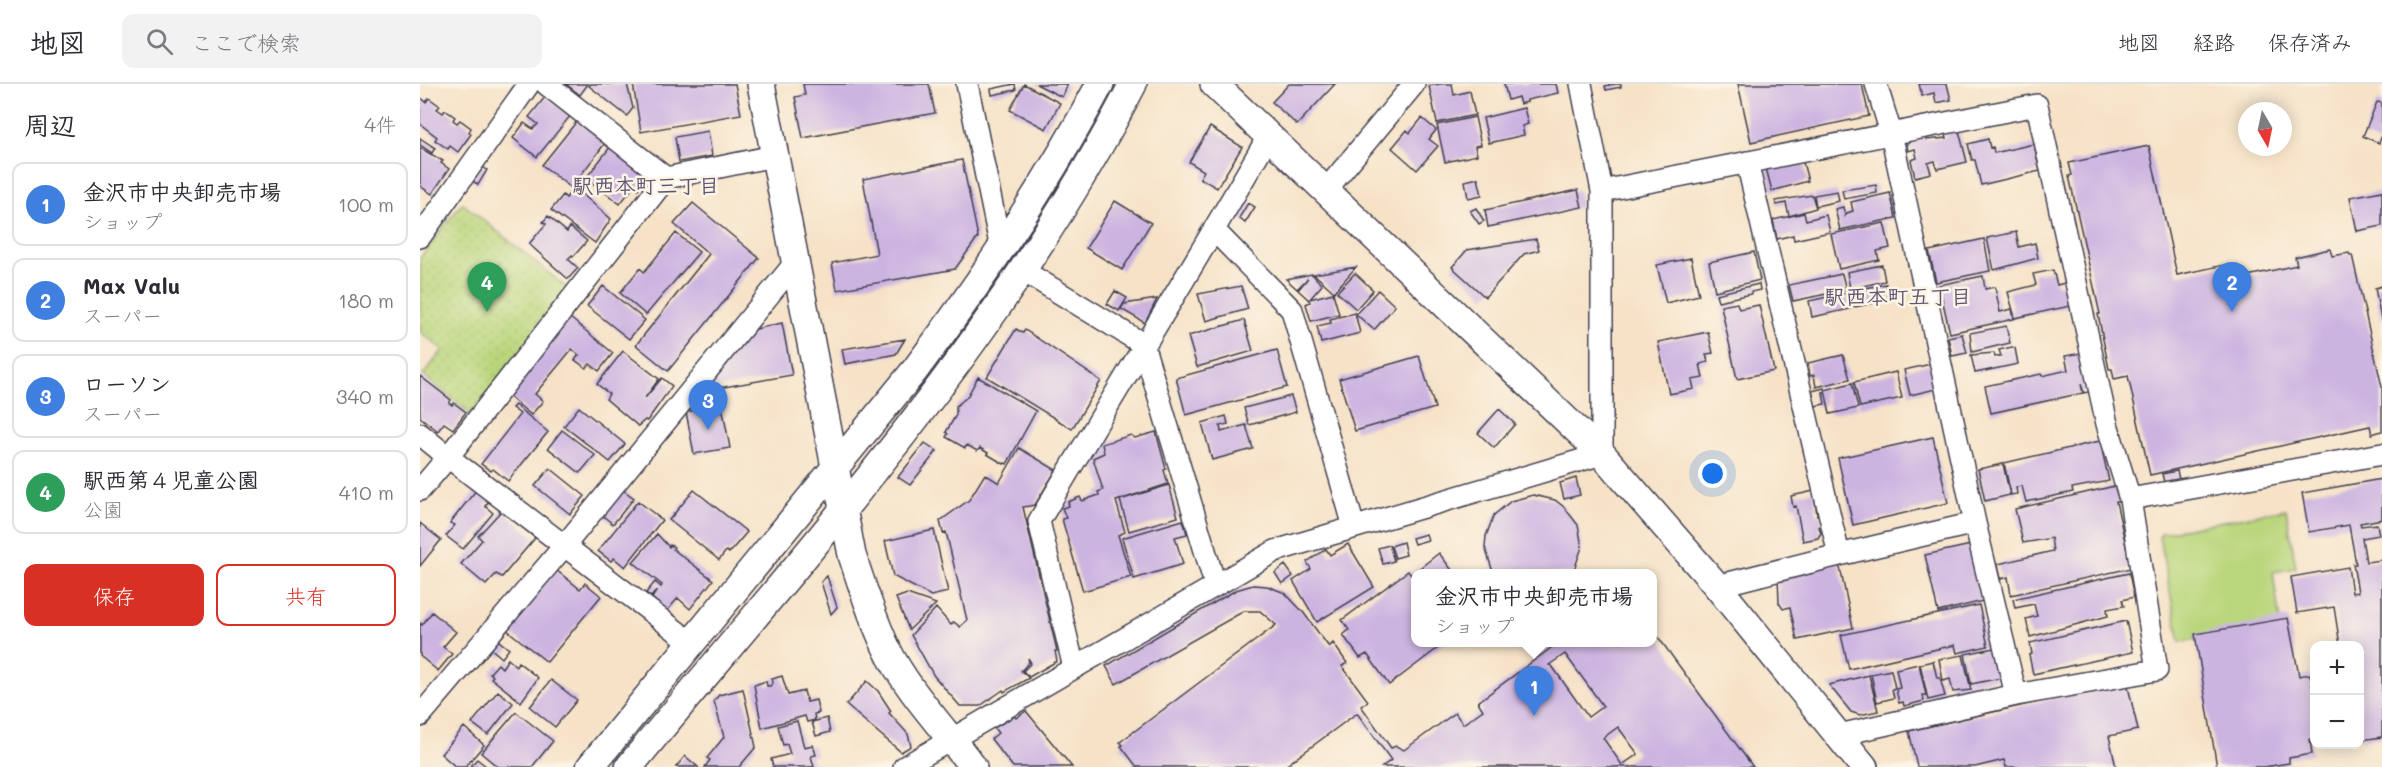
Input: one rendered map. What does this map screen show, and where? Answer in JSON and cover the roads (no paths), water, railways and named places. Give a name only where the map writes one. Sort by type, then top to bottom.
[{"type":"street","points":[[420,237],[529,84]]},
{"type":"street","points":[[546,84],[666,178]]},
{"type":"street","points":[[761,84],[852,555],[886,649],[916,695],[973,767]]},
{"type":"street","points":[[967,84],[1001,249]]},
{"type":"street","points":[[590,767],[915,370],[1001,249],[1041,188],[1100,84]]},
{"type":"street","points":[[629,767],[843,508],[960,361],[1065,205],[1133,84]]},
{"type":"street","points":[[1214,84],[1602,454],[1716,586],[1864,767]]},
{"type":"street","points":[[1326,190],[1414,84]]},
{"type":"street","points":[[1581,84],[1602,192],[1602,454]]},
{"type":"street","points":[[1876,84],[1891,133],[1975,524],[2016,695]]},
{"type":"street","points":[[1602,192],[2037,105],[2107,424],[2130,499],[2157,670],[2016,695],[1839,735]]},
{"type":"street","points":[[1074,668],[1039,521],[1143,344],[1215,231],[1269,135]]},
{"type":"street","points":[[420,490],[448,458],[666,178],[774,156]]},
{"type":"street","points":[[1747,162],[1839,555]]},
{"type":"street","points":[[1215,231],[1292,310],[1354,527]]},
{"type":"street","points":[[420,716],[565,545],[795,263]]},
{"type":"street","points":[[1023,270],[1143,344],[1215,584]]},
{"type":"street","points":[[420,434],[448,458],[692,643]]},
{"type":"street","points":[[904,767],[1275,551],[1602,454]]},
{"type":"street","points":[[2130,499],[2382,454]]},
{"type":"street","points":[[1716,586],[1975,524]]},
{"type":"place","name":"駅西第４児童公園","points":[[487,312]]},
{"type":"place","name":"Max Valu","points":[[2232,312]]},
{"type":"place","name":"ローソン","points":[[708,430]]},
{"type":"place","name":"金沢市中央卸売市場","points":[[1534,716]]},
{"type":"district","name":"駅西本町三丁目","points":[[646,184]]},
{"type":"district","name":"駅西本町五丁目","points":[[1898,295]]}]
